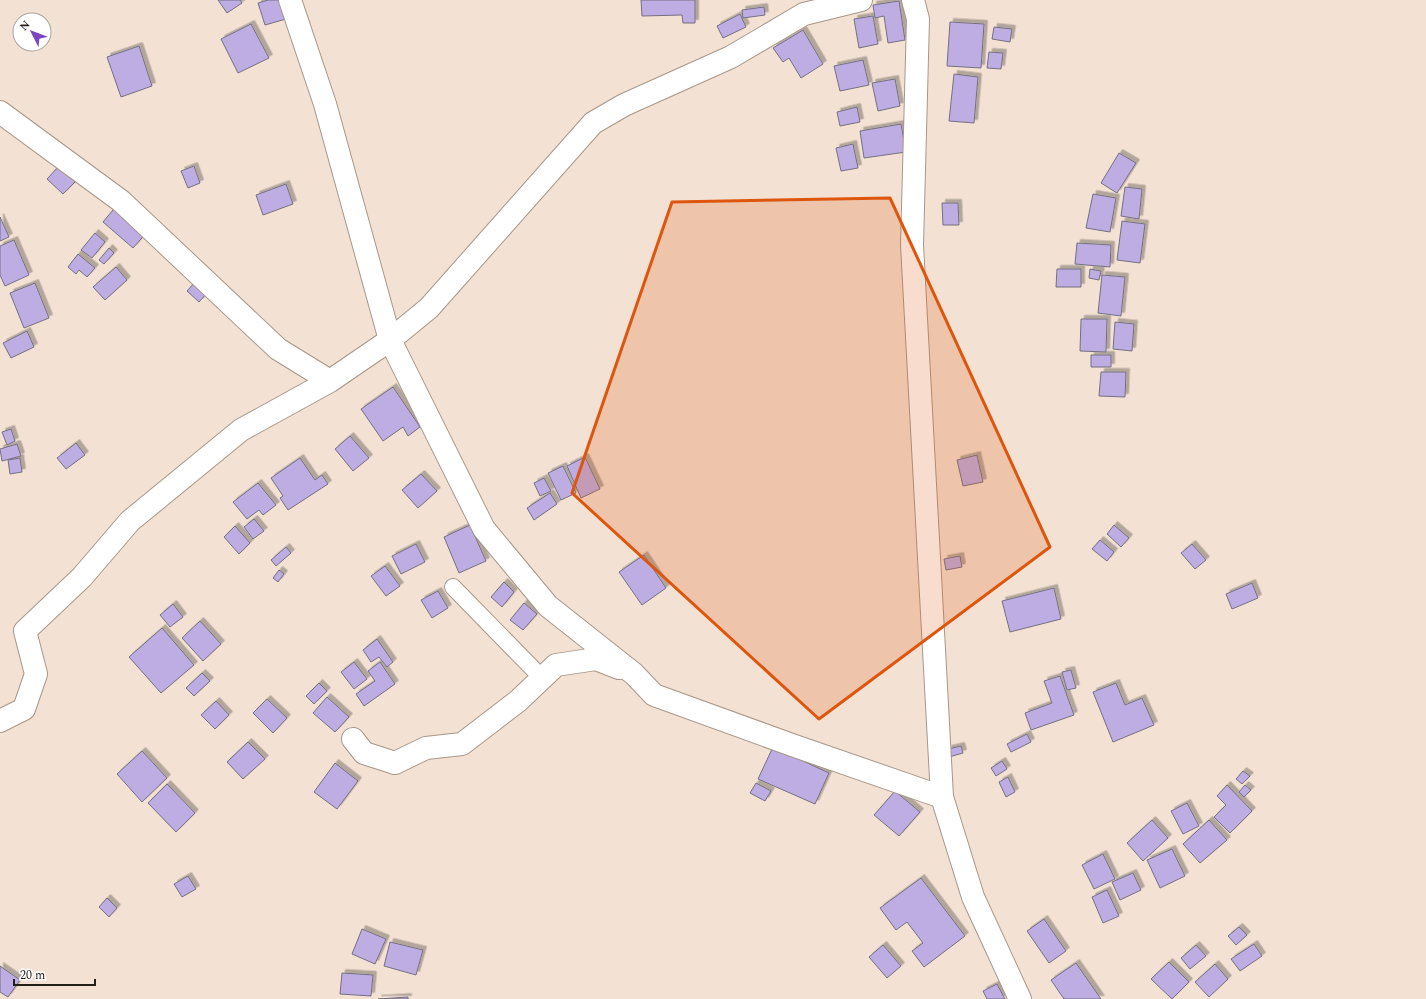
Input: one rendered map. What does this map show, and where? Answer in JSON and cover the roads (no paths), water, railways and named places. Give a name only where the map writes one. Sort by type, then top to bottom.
[{"type":"street","points":[[290,0],[325,104],[390,340],[484,529],[548,606],[634,674],[654,694],[942,797]]},
{"type":"street","points":[[0,721],[24,709],[36,674],[25,631],[82,577],[130,521],[241,430],[330,381],[390,340],[429,308],[593,123],[624,105],[730,57],[804,14],[861,0]]},
{"type":"street","points":[[916,0],[918,19],[912,245],[942,797],[973,897],[1020,999]]},
{"type":"street","points":[[0,112],[121,201],[278,349],[330,381]]},
{"type":"street","points":[[353,739],[364,753],[394,763],[426,748],[462,744],[518,701],[556,665],[596,660],[634,674]]},
{"type":"lane","points":[[453,587],[542,678]]}]
